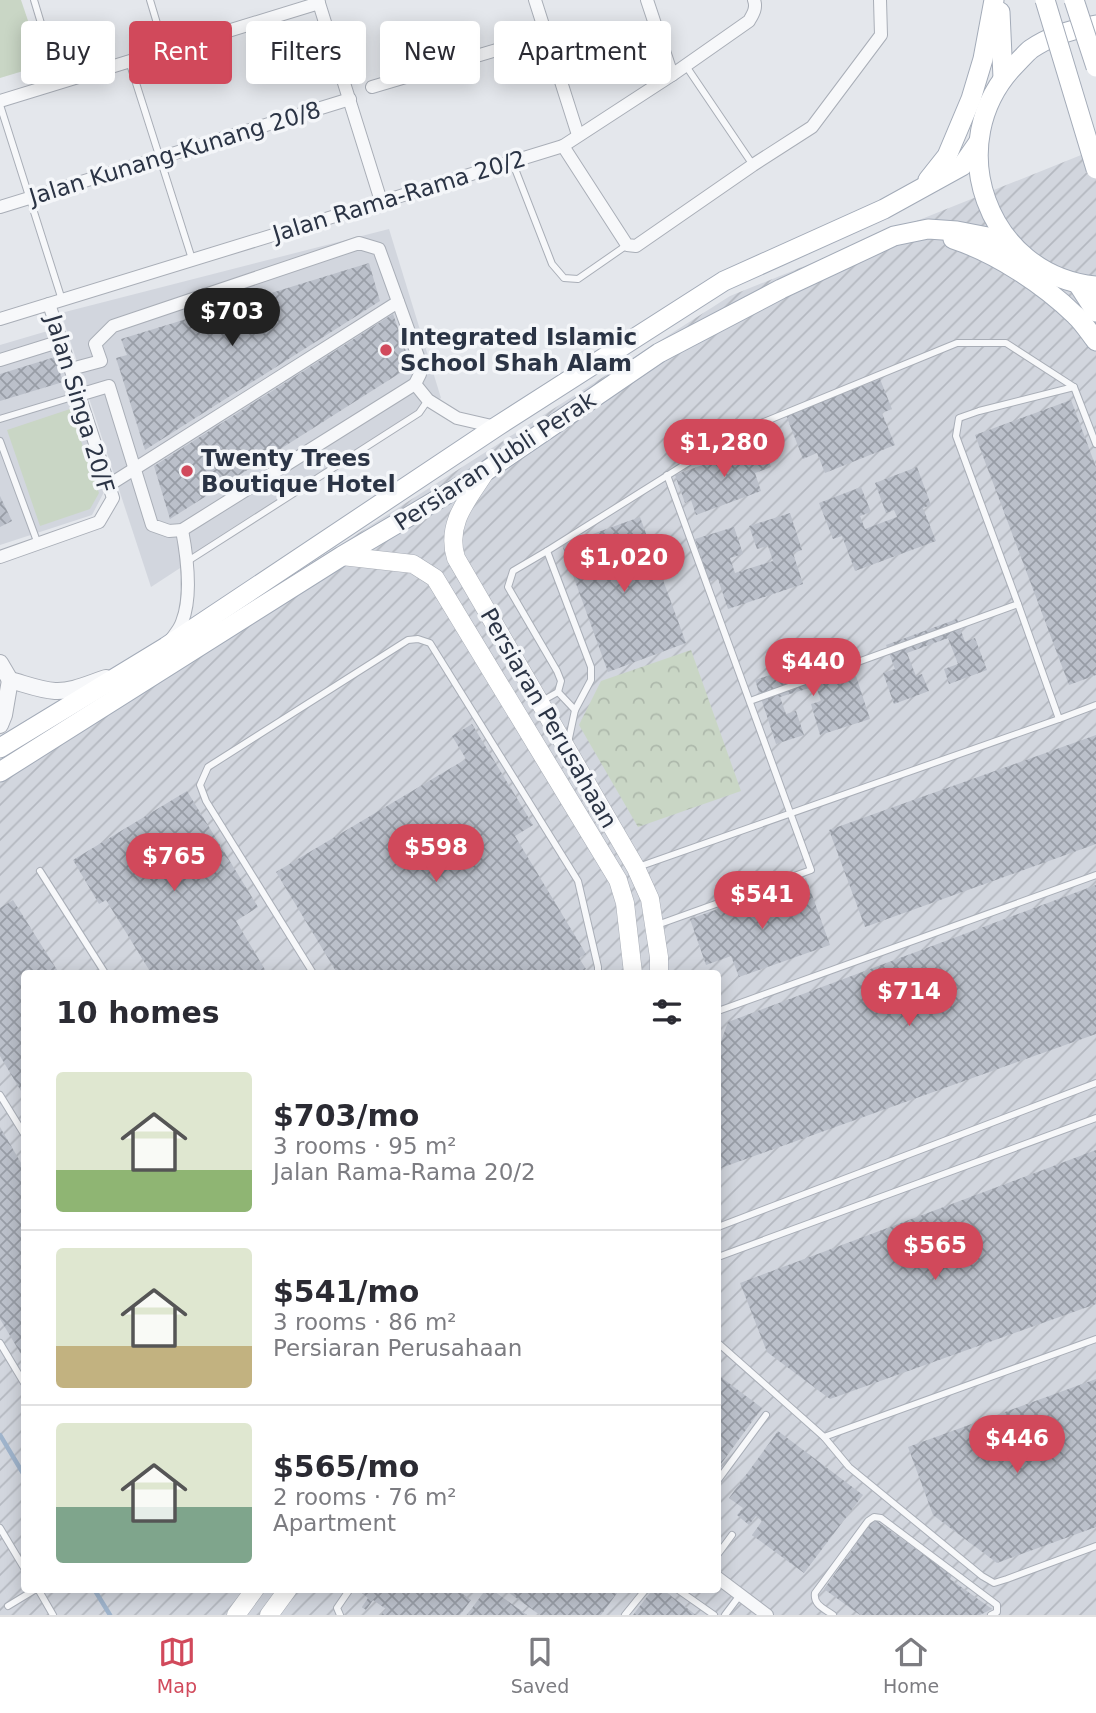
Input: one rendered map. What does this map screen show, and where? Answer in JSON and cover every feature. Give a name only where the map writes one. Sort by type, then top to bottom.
[{"type":"main road","points":[[921,189],[947,156],[971,99],[983,59],[993,0]]},
{"type":"main road","points":[[1000,0],[1003,78]]},
{"type":"main road","points":[[1045,0],[1096,169]]},
{"type":"main road","points":[[1074,0],[1096,67]]},
{"type":"main road","points":[[1096,25],[1066,31],[1031,50],[1003,78],[986,109],[978,143],[980,182],[993,218],[1016,249],[1045,271],[1087,285],[1096,312]]},
{"type":"main road","name":"Persiaran Jubli Perak","points":[[0,748],[129,671],[723,281],[884,209],[921,189],[962,166],[978,143]]},
{"type":"main road","name":"Persiaran Jubli Perak","points":[[0,772],[342,556],[486,471],[659,354],[781,289],[894,236],[928,229],[988,237],[1016,249]]},
{"type":"main road","points":[[915,232],[946,237],[969,245],[1003,263],[1042,287],[1076,316],[1096,341]]},
{"type":"main road","name":"Persiaran Perusahaan","points":[[486,471],[460,512],[453,531],[456,558],[636,868],[650,899],[659,970]]},
{"type":"main road","name":"Persiaran Perusahaan","points":[[342,556],[414,564],[435,578],[618,880],[625,904],[633,970]]},
{"type":"main road","points":[[236,1615],[252,1593]]},
{"type":"main road","points":[[277,1612],[286,1593]]},
{"type":"street","points":[[535,0],[542,21]]},
{"type":"street","points":[[647,0],[672,75]]},
{"type":"street","name":"Jalan Rama-Rama 20/2","points":[[0,319],[563,146],[686,66],[749,21],[756,5],[754,0]]},
{"type":"street","points":[[563,146],[628,245],[636,246],[812,128],[881,35],[880,0]]},
{"type":"street","points":[[232,29],[318,1],[381,201]]},
{"type":"street","points":[[372,87],[494,51]]},
{"type":"street","points":[[115,65],[129,61]]},
{"type":"street","points":[[0,103],[56,84]]},
{"type":"street","points":[[562,84],[578,135]]},
{"type":"street","name":"Jalan Kunang-Kunang 20/8","points":[[0,207],[350,99]]},
{"type":"street","points":[[71,369],[101,361],[95,344],[113,326],[359,243],[379,249],[421,365],[415,384],[183,530],[169,531],[152,525],[108,386],[79,395]]},
{"type":"street","points":[[109,485],[398,302]]},
{"type":"street","name":"Jalan Singa 20/F","points":[[0,557],[99,522],[113,498],[61,341],[56,303]]},
{"type":"street","points":[[0,360],[61,341]]},
{"type":"street","points":[[415,384],[428,400],[457,418],[496,428]]},
{"type":"street","points":[[166,647],[182,623],[187,597],[188,561],[183,530]]},
{"type":"street","points":[[0,663],[10,680],[0,725]]},
{"type":"street","points":[[10,680],[57,691],[129,671]]},
{"type":"street","points":[[721,1580],[767,1615]]},
{"type":"lane","points":[[34,0],[40,21]]},
{"type":"lane","points":[[150,0],[156,21]]},
{"type":"lane","points":[[686,66],[753,166]]},
{"type":"lane","points":[[136,84],[192,260]]},
{"type":"lane","points":[[0,103],[30,198],[56,303]]},
{"type":"lane","points":[[512,162],[552,264],[564,278],[578,279],[628,245]]},
{"type":"lane","points":[[540,702],[558,692],[561,681],[508,587],[513,570],[548,551],[732,435],[957,343],[1006,343],[1074,387],[1096,444]]},
{"type":"lane","points":[[1059,719],[956,436],[959,418],[1074,387]]},
{"type":"lane","points":[[0,419],[79,395]]},
{"type":"lane","points":[[188,561],[419,413],[428,400]]},
{"type":"lane","points":[[0,441],[38,544]]},
{"type":"lane","points":[[654,926],[811,870],[667,475]]},
{"type":"lane","points":[[548,551],[591,667],[591,680],[575,710],[567,749]]},
{"type":"lane","points":[[750,701],[1017,604]]},
{"type":"lane","points":[[311,970],[206,801],[200,785],[208,767],[408,640],[418,639],[430,643],[578,881],[598,970]]},
{"type":"lane","points":[[558,692],[575,710]]},
{"type":"lane","points":[[636,868],[1096,705]]},
{"type":"lane","points":[[40,871],[103,970]]},
{"type":"lane","points":[[721,1010],[1096,875]]},
{"type":"lane","points":[[721,1226],[1096,1083]]},
{"type":"lane","points":[[0,1095],[21,1129]]},
{"type":"lane","points":[[721,1256],[1096,1118]]},
{"type":"lane","points":[[824,1437],[1096,1339]]},
{"type":"lane","points":[[0,1343],[21,1378]]},
{"type":"lane","points":[[721,1346],[824,1437],[849,1467],[994,1583],[1096,1546]]},
{"type":"lane","points":[[721,1476],[766,1415]]},
{"type":"lane","points":[[833,1615],[818,1604],[814,1598],[815,1593],[868,1521],[874,1517],[881,1518],[997,1605],[997,1612],[991,1615]]},
{"type":"lane","points":[[0,1528],[21,1563]]},
{"type":"lane","points":[[721,1550],[732,1535]]},
{"type":"lane","points":[[8,1606],[30,1593]]},
{"type":"lane","points":[[39,1593],[53,1615]]},
{"type":"lane","points":[[341,1615],[337,1608],[346,1593]]},
{"type":"lane","points":[[625,1615],[643,1593]]},
{"type":"lane","points":[[683,1593],[714,1615]]},
{"type":"lane","points":[[725,1615],[740,1595]]},
{"type":"shaded area","points":[[1096,149],[1096,1615],[0,1615],[0,762],[730,296]]},
{"type":"shaded area","points":[[389,229],[441,398],[151,587],[61,313]]},
{"type":"shaded area","points":[[51,330],[104,492],[92,515],[0,545],[0,345]]},
{"type":"green space","points":[[0,0],[21,0],[28,21],[21,21],[21,72],[0,78]]},
{"type":"green space","points":[[70,409],[99,493],[90,509],[40,526],[7,430]]},
{"type":"green space","points":[[691,650],[741,791],[638,827],[579,725],[601,681]]},
{"type":"building","points":[[369,263],[380,301],[145,450],[116,358],[127,355],[121,339]]},
{"type":"building","points":[[393,314],[411,366],[170,519],[154,466]]},
{"type":"building","points":[[55,357],[63,382],[0,401],[0,374]]},
{"type":"building","points":[[880,379],[892,409],[882,413],[895,445],[825,473],[817,453],[803,459],[786,415]]},
{"type":"building","points":[[1071,400],[1096,467],[1096,675],[1069,685],[975,435]]},
{"type":"building","points":[[763,443],[771,467],[755,473],[761,491],[696,515],[691,500],[685,503],[675,475]]},
{"type":"building","points":[[917,467],[931,505],[923,508],[936,541],[855,571],[842,536],[833,539],[819,503],[861,487],[871,512],[860,516],[865,529],[897,517],[894,510],[886,513],[875,483]]},
{"type":"building","points":[[0,496],[12,521],[0,527]]},
{"type":"building","points":[[790,513],[802,550],[793,553],[803,584],[728,609],[718,579],[709,582],[695,539],[734,527],[743,554],[730,558],[735,573],[773,561],[768,546],[757,549],[749,526]]},
{"type":"building","points":[[640,517],[686,643],[608,672],[562,545]]},
{"type":"building","points":[[957,619],[965,642],[975,638],[987,670],[949,684],[944,669],[958,664],[948,638],[907,653],[916,676],[922,674],[929,691],[894,704],[883,673],[895,669],[886,645]]},
{"type":"building","points":[[838,653],[847,679],[856,676],[870,719],[820,735],[811,704],[821,701],[816,686],[780,697],[786,714],[796,711],[804,735],[776,744],[755,680]]},
{"type":"building","points":[[472,724],[533,825],[515,836],[586,954],[579,958],[584,970],[335,970],[276,872],[466,759],[452,736]]},
{"type":"building","points":[[1096,735],[1096,844],[865,927],[829,830]]},
{"type":"building","points":[[187,791],[258,907],[236,921],[265,970],[149,970],[106,900],[99,904],[73,860]]},
{"type":"building","points":[[806,878],[830,945],[739,977],[731,956],[706,965],[690,919],[762,893],[767,909],[795,899],[789,885]]},
{"type":"building","points":[[1096,885],[1096,1034],[721,1168],[721,1042],[728,1022]]},
{"type":"building","points":[[13,900],[57,970],[21,970],[21,1091],[0,1056],[0,908]]},
{"type":"building","points":[[0,1127],[21,1163],[21,1354],[0,1319]]},
{"type":"building","points":[[1096,1150],[1096,1304],[830,1399],[767,1352],[740,1283]]},
{"type":"building","points":[[721,1377],[762,1408],[721,1464]]},
{"type":"building","points":[[1096,1379],[1096,1527],[997,1563],[933,1515],[908,1447]]},
{"type":"building","points":[[778,1431],[863,1495],[804,1573],[752,1535],[762,1521],[756,1516],[749,1525],[737,1515],[743,1508],[729,1498]]},
{"type":"building","points":[[874,1519],[952,1575],[950,1579],[992,1609],[980,1615],[860,1615],[824,1589]]},
{"type":"building","points":[[362,1593],[461,1593],[471,1600],[460,1615],[381,1615],[386,1609],[373,1600],[366,1610],[362,1607],[368,1598]]},
{"type":"building","points":[[483,1593],[497,1593],[527,1615],[467,1615]]},
{"type":"building","points":[[510,1593],[617,1593],[601,1615],[540,1615]]},
{"type":"building","points":[[650,1593],[667,1593],[696,1615],[633,1615]]},
{"type":"waterway","points":[[0,1435],[21,1470]]},
{"type":"waterway","points":[[96,1593],[110,1615]]},
{"type":"place","name":"Integrated Islamic School Shah Alam","points":[[386,350]]},
{"type":"place","name":"Twenty Trees Boutique Hotel","points":[[187,471]]}]
